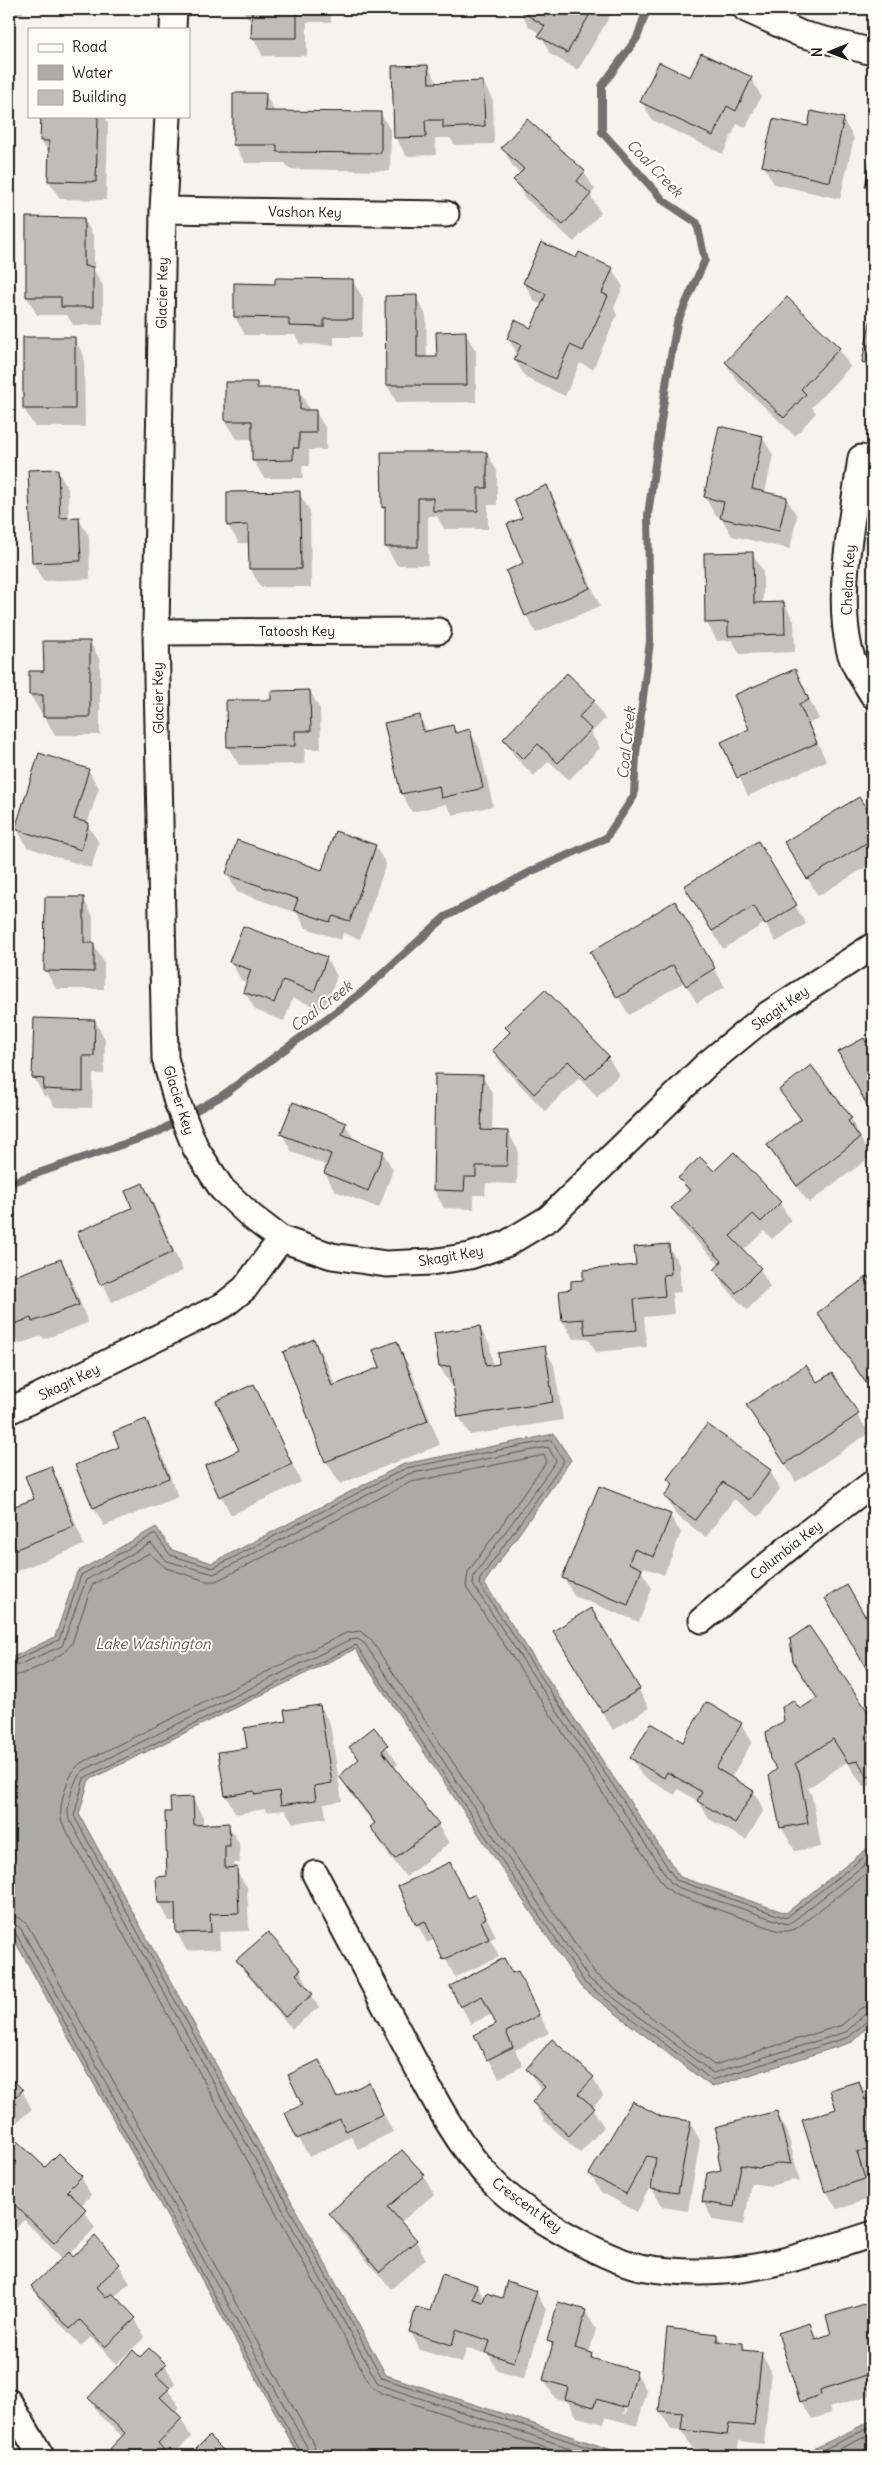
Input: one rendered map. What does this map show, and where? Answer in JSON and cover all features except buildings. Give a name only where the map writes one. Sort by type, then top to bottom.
[{"type":"street","points":[[173,28],[174,9]]},
{"type":"street","points":[[746,9],[801,34],[873,52]]},
{"type":"street","name":"Glacier Key","points":[[168,118],[164,210],[156,632],[165,1058],[177,1102],[191,1138],[222,1189],[252,1217],[281,1239]]},
{"type":"street","name":"Vashon Key","points":[[164,210],[446,214]]},
{"type":"street","name":"Chelan Key","points":[[860,458],[844,603],[850,649],[856,669],[873,695]]},
{"type":"street","name":"Tatoosh Key","points":[[156,632],[438,632]]},
{"type":"street","name":"Skagit Key","points":[[9,1411],[224,1305],[245,1288],[281,1239],[332,1256],[386,1264],[441,1261],[470,1256],[506,1244],[549,1218],[706,1065],[760,1021],[873,946]]},
{"type":"street","name":"Columbia Key","points":[[702,1620],[798,1540],[873,1483]]},
{"type":"street","name":"Crescent Key","points":[[315,1874],[431,2093],[466,2150],[494,2184],[533,2214],[586,2246],[640,2266],[698,2272],[752,2267],[816,2252],[873,2234]]},
{"type":"street","points":[[9,2402],[41,2456]]},
{"type":"water","name":"Lake Washington","points":[[554,1434],[571,1460],[484,1583],[680,1877],[786,1913],[873,1844],[873,2022],[852,2042],[712,2087],[581,1987],[355,1649],[89,1780],[79,1814],[386,2375],[630,2456],[299,2456],[9,1930],[9,1659],[55,1637],[77,1572],[156,1527],[172,1550],[212,1563],[404,1464]]},
{"type":"water","points":[[873,2420],[873,2456],[799,2456]]},
{"type":"waterway","name":"Coal Creek","points":[[9,1183],[156,1133],[223,1095],[361,993],[445,917],[532,871],[606,838],[634,796],[636,754],[650,641],[648,515],[667,378],[677,323],[705,260],[697,223],[664,201],[602,132],[602,86],[637,38],[647,9]]}]
